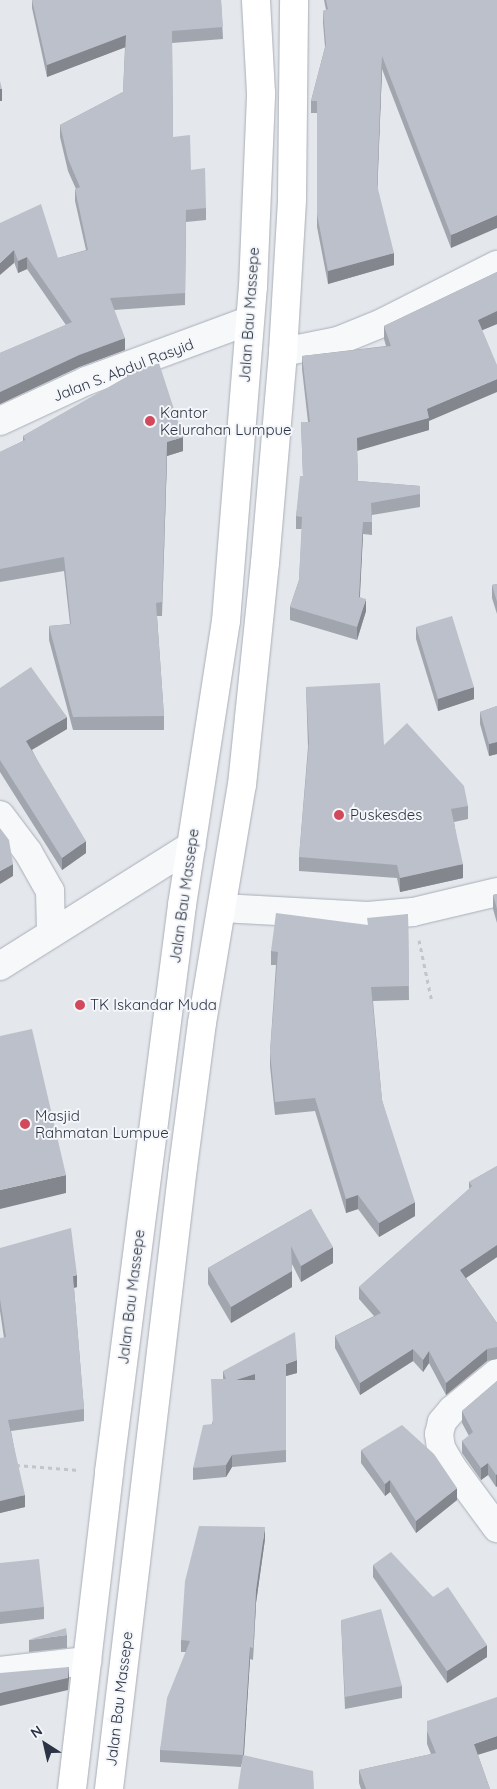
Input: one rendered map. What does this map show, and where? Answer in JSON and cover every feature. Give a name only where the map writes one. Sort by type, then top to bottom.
[{"type":"highway","name":"Jalan Bau Massepe","points":[[72,1789],[109,1472],[191,846],[226,621],[248,321],[253,287],[261,92],[256,0]]},
{"type":"highway","name":"Jalan Bau Massepe","points":[[109,1789],[183,1167],[202,1023],[242,785],[283,352],[292,199],[294,0]]},
{"type":"street","points":[[283,352],[338,341],[382,323],[497,266]]},
{"type":"street","name":"Jalan S. Abdul Rasyid","points":[[0,421],[86,381],[248,321]]},
{"type":"street","points":[[0,815],[28,852],[50,891],[51,933]]},
{"type":"street","points":[[0,966],[191,846]]},
{"type":"street","points":[[222,908],[368,916],[413,912],[497,892]]},
{"type":"street","points":[[497,1373],[452,1410],[442,1422],[439,1434],[441,1448],[452,1467],[497,1528]]},
{"type":"street","points":[[0,1671],[86,1660]]},
{"type":"path","points":[[413,912],[432,1002]]},
{"type":"path","points":[[10,1464],[109,1472]]},
{"type":"building","points":[[32,0],[221,0],[223,27],[172,31],[173,137],[190,135],[191,170],[205,168],[206,208],[186,210],[185,293],[110,298],[125,338],[79,355],[0,392],[0,353],[72,322],[27,257],[18,261],[14,250],[0,263],[0,223],[41,204],[58,258],[88,250],[75,189],[80,187],[68,159],[60,125],[123,92],[126,35],[47,65]]},
{"type":"building","points":[[326,0],[497,0],[497,215],[451,235],[382,56],[377,185],[394,253],[328,271],[317,214],[317,101],[311,101],[326,44],[323,11],[328,9]]},
{"type":"building","points":[[497,272],[497,311],[478,320],[497,365],[497,379],[427,409],[429,418],[357,438],[358,481],[420,486],[420,494],[371,503],[372,522],[363,522],[359,597],[366,599],[357,627],[290,607],[299,580],[302,517],[296,516],[300,476],[303,476],[301,422],[310,422],[302,356],[391,346],[384,326]]},
{"type":"building","points":[[159,363],[183,437],[167,442],[162,602],[156,603],[164,716],[73,717],[49,626],[71,624],[64,557],[0,569],[0,452],[25,440],[23,436],[128,376],[127,374]]},
{"type":"building","points":[[497,584],[497,602],[492,585]]},
{"type":"building","points":[[452,616],[474,687],[438,699],[416,627]]},
{"type":"building","points":[[31,667],[67,717],[26,741],[86,841],[62,858],[0,760],[0,688]]},
{"type":"building","points":[[380,683],[384,745],[407,723],[464,786],[468,806],[451,809],[463,864],[400,878],[397,865],[299,857],[309,742],[306,687]]},
{"type":"building","points":[[497,706],[497,742],[489,744],[480,712]]},
{"type":"building","points":[[0,828],[9,840],[13,864],[0,871]]},
{"type":"building","points":[[497,894],[497,909],[493,895]]},
{"type":"building","points":[[276,913],[368,925],[367,918],[408,914],[409,986],[371,987],[382,1100],[415,1202],[379,1223],[358,1195],[346,1199],[315,1098],[275,1102],[270,1052],[278,952],[271,951]]},
{"type":"building","name":"Masjid Rahmatan Lumpue","points":[[32,1029],[66,1175],[0,1190],[0,1036]]},
{"type":"building","points":[[497,1166],[497,1245],[460,1270],[497,1323],[497,1347],[487,1349],[446,1383],[429,1351],[423,1360],[413,1349],[360,1383],[335,1336],[381,1313],[359,1287],[472,1186],[469,1182]]},
{"type":"building","points":[[311,1209],[333,1247],[301,1266],[291,1246],[292,1271],[231,1307],[208,1268]]},
{"type":"building","points":[[71,1228],[77,1275],[73,1276],[84,1409],[8,1420],[25,1495],[0,1501],[0,1338],[6,1337],[0,1299],[0,1248]]},
{"type":"building","points":[[295,1332],[297,1360],[286,1364],[286,1450],[232,1455],[226,1465],[193,1468],[203,1425],[213,1424],[211,1379],[226,1379],[223,1371]],"holes":[[[255,1374],[255,1380],[236,1380]]]},
{"type":"building","points":[[497,1381],[496,1475],[488,1463],[481,1468],[462,1441],[473,1432],[462,1411]]},
{"type":"building","points":[[402,1425],[434,1454],[457,1488],[416,1521],[390,1480],[385,1484],[361,1450]]},
{"type":"building","points":[[199,1526],[265,1527],[256,1590],[253,1648],[250,1647],[243,1755],[160,1750],[167,1698],[190,1641],[181,1640],[185,1581]]},
{"type":"building","points":[[391,1552],[433,1597],[448,1587],[487,1645],[447,1671],[373,1565]]},
{"type":"building","points":[[39,1559],[44,1607],[0,1612],[0,1563]]},
{"type":"building","points":[[381,1609],[402,1686],[345,1697],[341,1620]]},
{"type":"building","points":[[66,1628],[67,1635],[29,1640],[34,1638]]},
{"type":"building","points":[[69,1667],[68,1678],[0,1693],[0,1673]]},
{"type":"building","points":[[497,1697],[497,1736],[474,1744],[490,1789],[366,1789],[359,1770],[436,1753],[427,1731],[427,1721]]},
{"type":"building","points":[[243,1755],[313,1771],[314,1789],[238,1789]]},
{"type":"place","name":"Kantor Kelurahan Lumpue","points":[[150,421]]},
{"type":"place","name":"Puskesdes","points":[[339,815]]},
{"type":"place","name":"TK Iskandar Muda","points":[[80,1005]]},
{"type":"place","name":"Masjid Rahmatan Lumpue","points":[[25,1124]]}]
